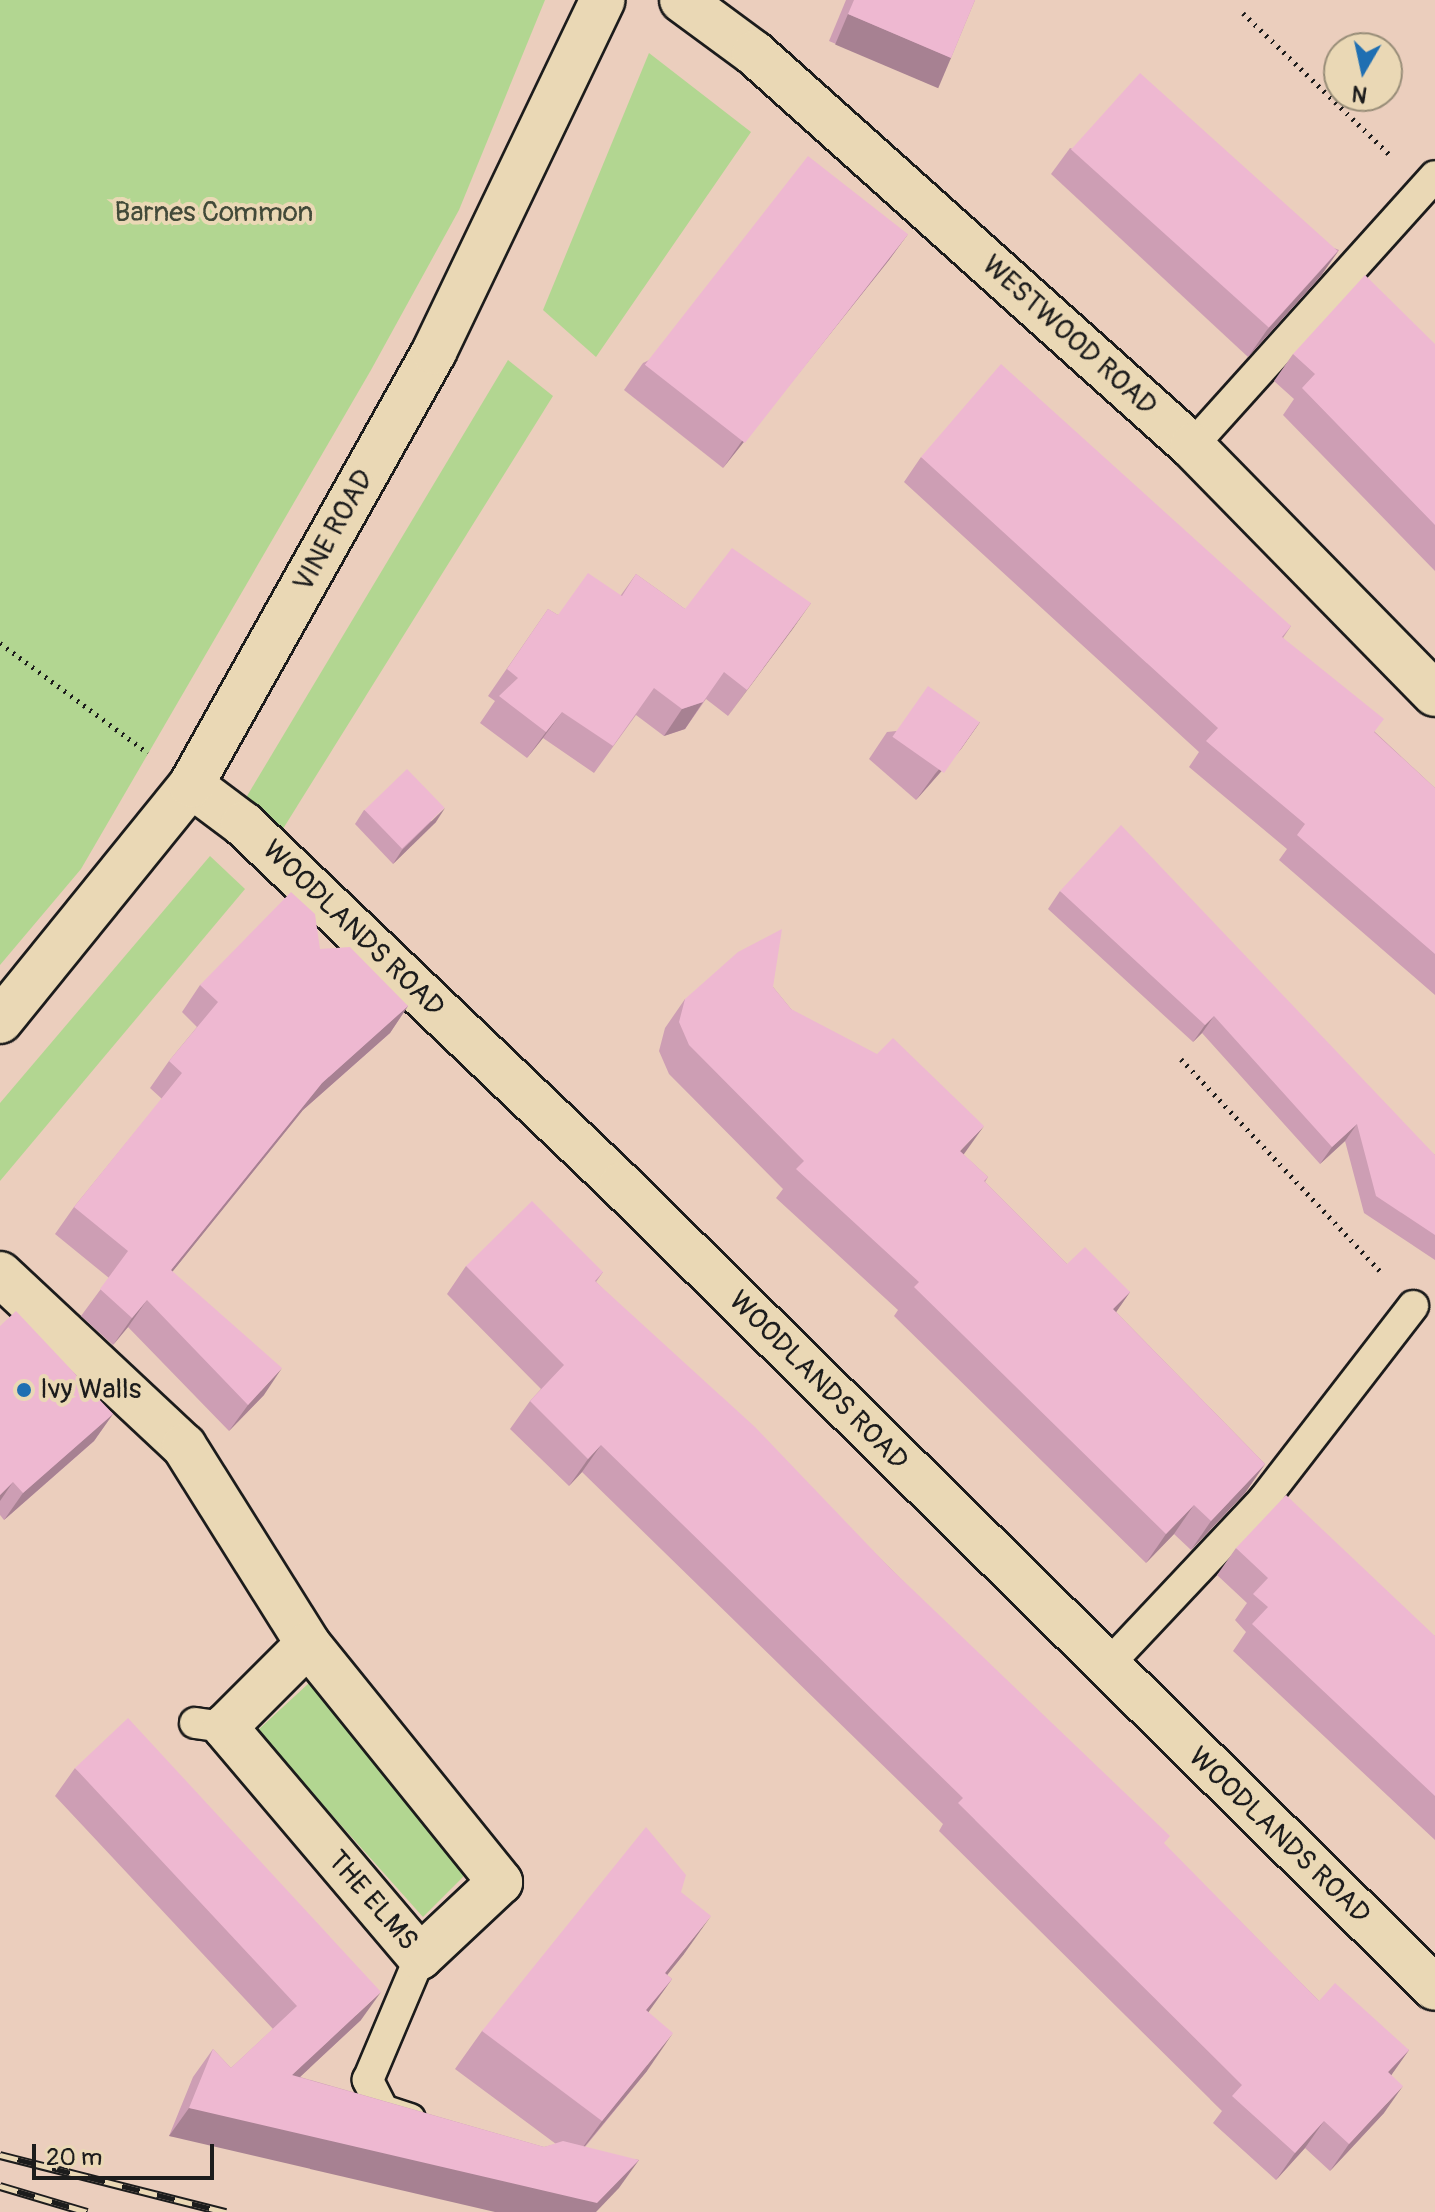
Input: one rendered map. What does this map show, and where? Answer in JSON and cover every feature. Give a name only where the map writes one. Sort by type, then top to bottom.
[{"type":"street","name":"VINE ROAD","points":[[0,1021],[191,785],[434,352],[603,0]]},
{"type":"street","name":"WESTWOOD ROAD","points":[[682,0],[754,53],[1192,446],[1435,694]]},
{"type":"street","name":"WOODLANDS ROAD","points":[[191,785],[243,824],[621,1185],[1105,1668],[1435,1988]]},
{"type":"street","name":"THE ELMS","points":[[0,1274],[184,1446],[308,1644],[500,1882],[420,1957],[210,1725],[308,1644]]},
{"type":"lane","points":[[1192,446],[1429,182]]},
{"type":"lane","points":[[1105,1668],[1264,1499],[1413,1306]]},
{"type":"lane","points":[[420,1957],[368,2080],[383,2110],[442,2130]]},
{"type":"path","points":[[1243,13],[1429,182]]},
{"type":"path","points":[[0,643],[191,785]]},
{"type":"path","points":[[1181,1059],[1413,1306]]},
{"type":"green space","name":"Barnes Common","points":[[0,0],[545,0],[459,210],[371,370],[81,869],[0,965]]},
{"type":"green space","points":[[649,53],[751,132],[596,357],[543,310]]},
{"type":"green space","points":[[508,360],[553,396],[281,832],[244,801]]},
{"type":"green space","points":[[210,856],[245,889],[0,1181],[0,1103]]},
{"type":"green space","points":[[309,1683],[465,1875],[423,1917],[257,1731]]},
{"type":"building","points":[[854,0],[975,0],[951,58],[848,14]]},
{"type":"building","points":[[1140,73],[1338,251],[1269,328],[1071,150]]},
{"type":"building","points":[[808,156],[908,234],[745,443],[645,365]]},
{"type":"building","points":[[1365,275],[1435,344],[1435,525],[1302,388],[1315,374],[1293,354]]},
{"type":"building","points":[[1001,364],[1291,626],[1282,637],[1384,719],[1374,732],[1435,788],[1435,954],[1297,835],[1305,824],[1206,741],[1218,728],[921,457]]},
{"type":"building","points":[[732,548],[811,603],[747,690],[724,672],[703,702],[682,709],[654,688],[613,746],[562,712],[546,732],[499,696],[518,678],[507,669],[548,609],[558,615],[588,573],[622,596],[636,574],[685,609]]},
{"type":"building","points":[[928,686],[980,722],[944,773],[892,737]]},
{"type":"building","points":[[407,769],[445,808],[402,849],[365,810]]},
{"type":"building","points":[[1121,825],[1435,1155],[1435,1235],[1376,1196],[1357,1124],[1332,1147],[1214,1016],[1205,1025],[1060,891]]},
{"type":"building","points":[[291,892],[315,914],[320,949],[350,947],[408,1006],[322,1083],[171,1270],[282,1368],[248,1405],[147,1300],[132,1318],[100,1289],[128,1251],[74,1207],[182,1073],[169,1061],[218,1002],[200,985]]},
{"type":"building","points":[[782,929],[773,987],[791,1009],[877,1054],[893,1038],[984,1126],[960,1151],[988,1177],[984,1181],[1067,1264],[1085,1247],[1130,1292],[1113,1309],[1265,1464],[1211,1521],[1194,1505],[1166,1534],[914,1287],[919,1282],[796,1169],[804,1161],[689,1045],[679,1022],[685,999],[738,952]]},
{"type":"building","points":[[532,1201],[603,1272],[595,1281],[755,1427],[889,1567],[1170,1836],[1164,1843],[1319,2001],[1335,1983],[1409,2050],[1388,2072],[1403,2086],[1349,2144],[1324,2121],[1295,2153],[1232,2096],[1242,2085],[958,1803],[963,1798],[601,1445],[588,1459],[530,1401],[564,1365],[466,1266]]},
{"type":"building","name":"Ivy Walls","points":[[16,1311],[113,1414],[23,1493],[13,1482],[0,1495],[0,1326]]},
{"type":"building","points":[[1286,1495],[1435,1636],[1435,1796],[1252,1624],[1268,1607],[1253,1594],[1268,1578],[1236,1548]]},
{"type":"building","points":[[128,1718],[381,1992],[292,2075],[544,2147],[563,2141],[639,2160],[597,2203],[189,2108],[213,2049],[231,2068],[297,2006],[75,1768]]},
{"type":"building","points":[[646,1827],[686,1875],[681,1892],[711,1916],[665,1973],[672,1979],[646,2010],[673,2033],[602,2121],[482,2031]]},
{"type":"railway","points":[[0,2155],[226,2212]]},
{"type":"railway","points":[[0,2186],[87,2212]]},
{"type":"place","name":"Ivy Walls","points":[[24,1390]]}]
